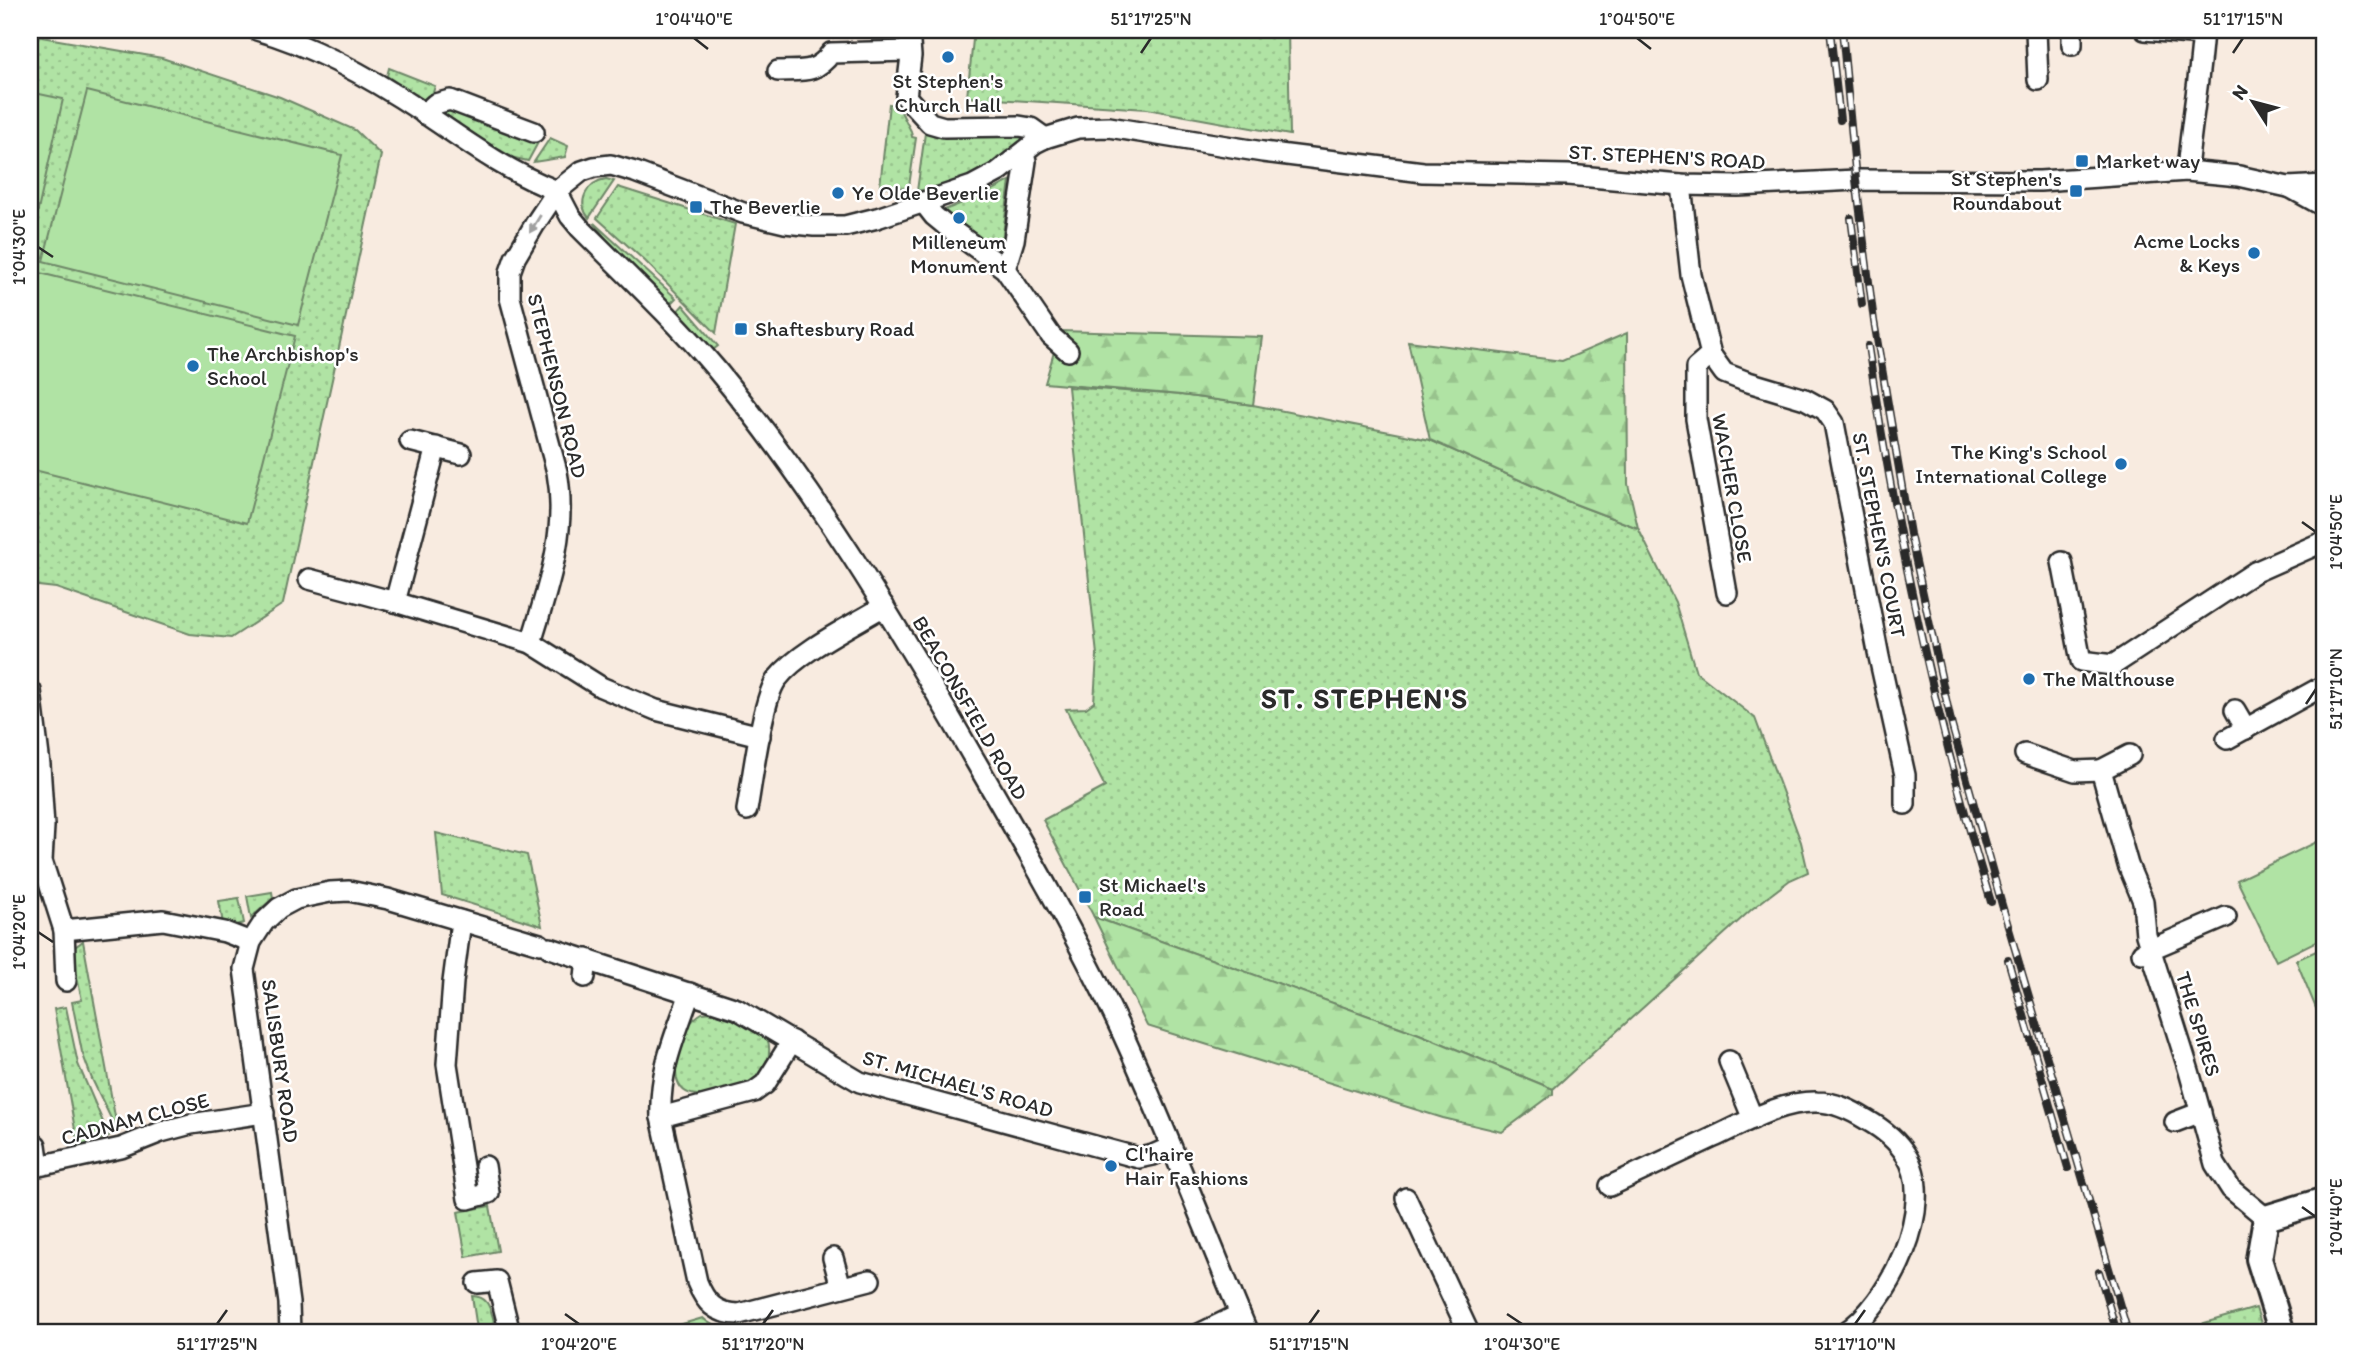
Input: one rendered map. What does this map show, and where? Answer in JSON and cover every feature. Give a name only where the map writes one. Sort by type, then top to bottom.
[{"type":"main road","points":[[2282,1333],[2259,1259],[2266,1218],[2325,1200]]},
{"type":"street","points":[[909,30],[911,51],[906,97],[930,123],[944,127],[1031,128],[1045,138]]},
{"type":"street","points":[[2036,30],[2038,80]]},
{"type":"street","points":[[2145,30],[2203,32],[2187,171]]},
{"type":"street","points":[[267,31],[358,73],[502,166],[556,191]]},
{"type":"street","points":[[778,71],[812,70],[823,64],[831,53],[911,51]]},
{"type":"street","points":[[424,114],[435,104],[450,100],[534,132]]},
{"type":"street","name":"ST. STEPHEN'S ROAD","points":[[556,191],[582,171],[611,165],[743,213],[785,223],[845,226],[972,186],[999,172],[1045,138],[1078,128],[1109,127],[1423,172],[1568,175],[1681,185],[1738,186],[1856,180],[2040,181],[2187,171],[2239,176],[2288,187],[2325,207]]},
{"type":"street","points":[[1005,270],[1014,240],[1026,161],[1024,153]]},
{"type":"street","points":[[1681,185],[1691,275],[1711,355]]},
{"type":"street","name":"ST. STEPHEN'S ROAD","points":[[2288,187],[2325,185]]},
{"type":"street","name":"STEPHENSON ROAD","points":[[531,643],[558,542],[561,494],[510,298],[510,272],[515,258],[556,191]]},
{"type":"street","name":"BEACONSFIELD ROAD","points":[[556,191],[580,228],[666,313],[753,415],[822,510],[884,606],[992,789],[1055,902],[1119,1026],[1248,1333]]},
{"type":"street","points":[[923,202],[935,217],[1005,270],[1051,336],[1069,351]]},
{"type":"street","name":"WACHER CLOSE","points":[[1711,355],[1696,368],[1696,419],[1727,593]]},
{"type":"street","name":"ST. STEPHEN'S COURT","points":[[1711,355],[1724,373],[1805,399],[1825,410],[1834,423],[1879,657],[1905,775],[1905,804]]},
{"type":"street","points":[[410,441],[461,454]]},
{"type":"street","points":[[395,602],[436,447]]},
{"type":"street","points":[[2062,562],[2081,661],[2113,665],[2255,572],[2325,541]]},
{"type":"street","points":[[309,579],[531,643],[601,687],[656,710],[760,736]]},
{"type":"street","points":[[747,810],[768,698],[777,680],[814,650],[884,606]]},
{"type":"street","points":[[2227,739],[2325,685]]},
{"type":"street","points":[[31,691],[44,826],[42,861],[64,930],[66,981]]},
{"type":"street","points":[[2235,710],[2246,729]]},
{"type":"street","points":[[2025,754],[2075,771],[2101,770],[2130,755]]},
{"type":"street","name":"THE SPIRES","points":[[2101,770],[2128,865],[2143,901],[2146,945],[2201,1112],[2215,1164],[2231,1189],[2266,1218]]},
{"type":"street","name":"SALISBURY ROAD","points":[[290,1333],[289,1303],[244,969],[251,942],[264,922],[279,908],[296,899],[349,891],[545,946]]},
{"type":"street","points":[[2146,945],[2226,917]]},
{"type":"street","points":[[64,930],[163,920],[225,932],[251,942]]},
{"type":"street","points":[[461,921],[447,1064],[468,1199],[489,1193],[485,1166]]},
{"type":"street","name":"ST. MICHAEL'S ROAD","points":[[545,946],[586,968],[691,993],[737,1009],[848,1076],[873,1086],[1139,1158],[1171,1147]]},
{"type":"street","points":[[691,993],[664,1070],[660,1097],[661,1117],[697,1282],[710,1305],[726,1314],[739,1314],[870,1280]]},
{"type":"street","points":[[661,1117],[754,1092],[765,1084],[792,1041]]},
{"type":"street","points":[[1729,1061],[1753,1119]]},
{"type":"street","points":[[1610,1186],[1753,1119],[1800,1102],[1835,1104],[1876,1125],[1906,1155],[1913,1172],[1916,1210],[1907,1245],[1887,1286],[1854,1327],[1844,1333]]},
{"type":"street","points":[[2175,1122],[2201,1112]]},
{"type":"street","name":"CADNAM CLOSE","points":[[36,1145],[39,1166],[121,1149],[161,1132],[191,1124],[264,1113]]},
{"type":"street","points":[[1406,1198],[1469,1333]]},
{"type":"street","points":[[833,1258],[841,1287]]},
{"type":"street","points":[[477,1283],[497,1281],[510,1333]]},
{"type":"street","points":[[1201,1333],[1240,1314]]},
{"type":"green space","points":[[974,30],[1288,30],[1290,135],[1147,109],[967,97]]},
{"type":"green space","name":"The Archbishop's School","points":[[30,35],[162,58],[280,97],[355,130],[381,155],[283,604],[231,638],[190,634],[56,588],[30,585]]},
{"type":"green space","points":[[389,68],[435,86],[431,99],[424,101],[387,76]]},
{"type":"green space","points":[[87,91],[342,155],[298,325],[43,261]]},
{"type":"green space","points":[[30,92],[63,99],[30,246]]},
{"type":"green space","points":[[889,104],[898,106],[912,137],[916,138],[908,193],[905,188],[880,186]]},
{"type":"green space","points":[[447,107],[541,137],[528,161],[506,156],[443,113]]},
{"type":"green space","points":[[925,133],[1017,134],[1025,141],[1001,160],[963,182],[917,191]]},
{"type":"green space","points":[[550,138],[568,146],[565,157],[534,162]]},
{"type":"green space","points":[[606,179],[614,181],[589,218],[583,206],[586,194],[594,184]]},
{"type":"green space","points":[[1010,181],[1002,241],[992,250],[942,211],[987,193]]},
{"type":"green space","points":[[618,187],[735,224],[716,333],[645,261],[597,218]]},
{"type":"green space","points":[[594,223],[676,298],[670,304],[613,248]]},
{"type":"green space","points":[[40,273],[295,336],[247,523],[30,469],[30,314]]},
{"type":"green space","points":[[683,305],[718,346],[713,350],[677,312]]},
{"type":"green space","points":[[1060,331],[1262,337],[1253,405],[1181,395],[1045,383]]},
{"type":"green space","points":[[1627,333],[1628,484],[1638,528],[1567,501],[1430,440],[1408,341],[1562,361]]},
{"type":"green space","points":[[1068,387],[1181,395],[1253,405],[1430,440],[1567,501],[1638,528],[1675,602],[1696,672],[1755,718],[1801,842],[1808,872],[1790,880],[1752,909],[1553,1089],[1419,1034],[1094,917],[1043,820],[1105,787],[1066,709],[1086,708],[1094,702],[1097,655]]},
{"type":"green space","points":[[436,833],[527,855],[542,926],[442,895]]},
{"type":"green space","points":[[2325,838],[2325,937],[2276,961],[2237,880]]},
{"type":"green space","points":[[272,892],[273,898],[251,918],[247,896]]},
{"type":"green space","points":[[239,898],[244,923],[232,926],[223,924],[219,901]]},
{"type":"green space","points":[[1094,917],[1419,1034],[1553,1089],[1553,1094],[1502,1132],[1443,1118],[1147,1026]]},
{"type":"green space","points":[[83,941],[118,1133],[82,1052],[72,1002],[82,1000],[71,950]]},
{"type":"green space","points":[[2325,947],[2325,1030],[2296,960]]},
{"type":"green space","points":[[66,1007],[78,1064],[109,1136],[78,1147],[54,1009]]},
{"type":"green space","points":[[702,1013],[728,1016],[767,1038],[767,1062],[754,1082],[747,1086],[703,1095],[689,1093],[679,1084],[676,1077],[678,1055],[688,1028]]},
{"type":"green space","points":[[490,1206],[498,1251],[466,1257],[458,1212]]},
{"type":"green space","points":[[472,1296],[482,1298],[488,1304],[494,1321],[491,1326],[477,1329]]},
{"type":"green space","points":[[2256,1308],[2264,1333],[2213,1333],[2204,1323]]},
{"type":"green space","points":[[703,1318],[717,1327],[745,1327],[746,1333],[681,1333],[679,1325]]},
{"type":"railway","points":[[1830,30],[1840,120]]},
{"type":"railway","points":[[1842,30],[1856,180],[1874,321],[1910,534],[1952,726],[2128,1333]]},
{"type":"railway","points":[[1851,218],[1862,304]]},
{"type":"railway","points":[[1868,346],[1891,487],[1919,627],[1952,765],[1991,902]]},
{"type":"railway","points":[[2008,960],[2068,1168]]},
{"type":"railway","points":[[2099,1272],[2117,1333]]},
{"type":"place","name":"St Stephen's Church Hall","points":[[948,57]]},
{"type":"place","name":"Market way","points":[[2082,161]]},
{"type":"place","name":"St Stephen's Roundabout","points":[[2076,191]]},
{"type":"place","name":"Ye Olde Beverlie","points":[[838,193]]},
{"type":"place","name":"The Beverlie","points":[[696,207]]},
{"type":"place","name":"Milleneum Monument","points":[[959,218]]},
{"type":"place","name":"Acme Locks & Keys","points":[[2254,253]]},
{"type":"place","name":"Shaftesbury Road","points":[[741,329]]},
{"type":"place","name":"The Archbishop's School","points":[[193,366]]},
{"type":"place","name":"The King's School International College","points":[[2121,464]]},
{"type":"place","name":"The Malthouse","points":[[2029,679]]},
{"type":"place","name":"St Michael's Road","points":[[1085,897]]},
{"type":"place","name":"Cl'haire Hair Fashions","points":[[1111,1166]]},
{"type":"district","name":"ST. STEPHEN'S","points":[[1365,698]]}]
